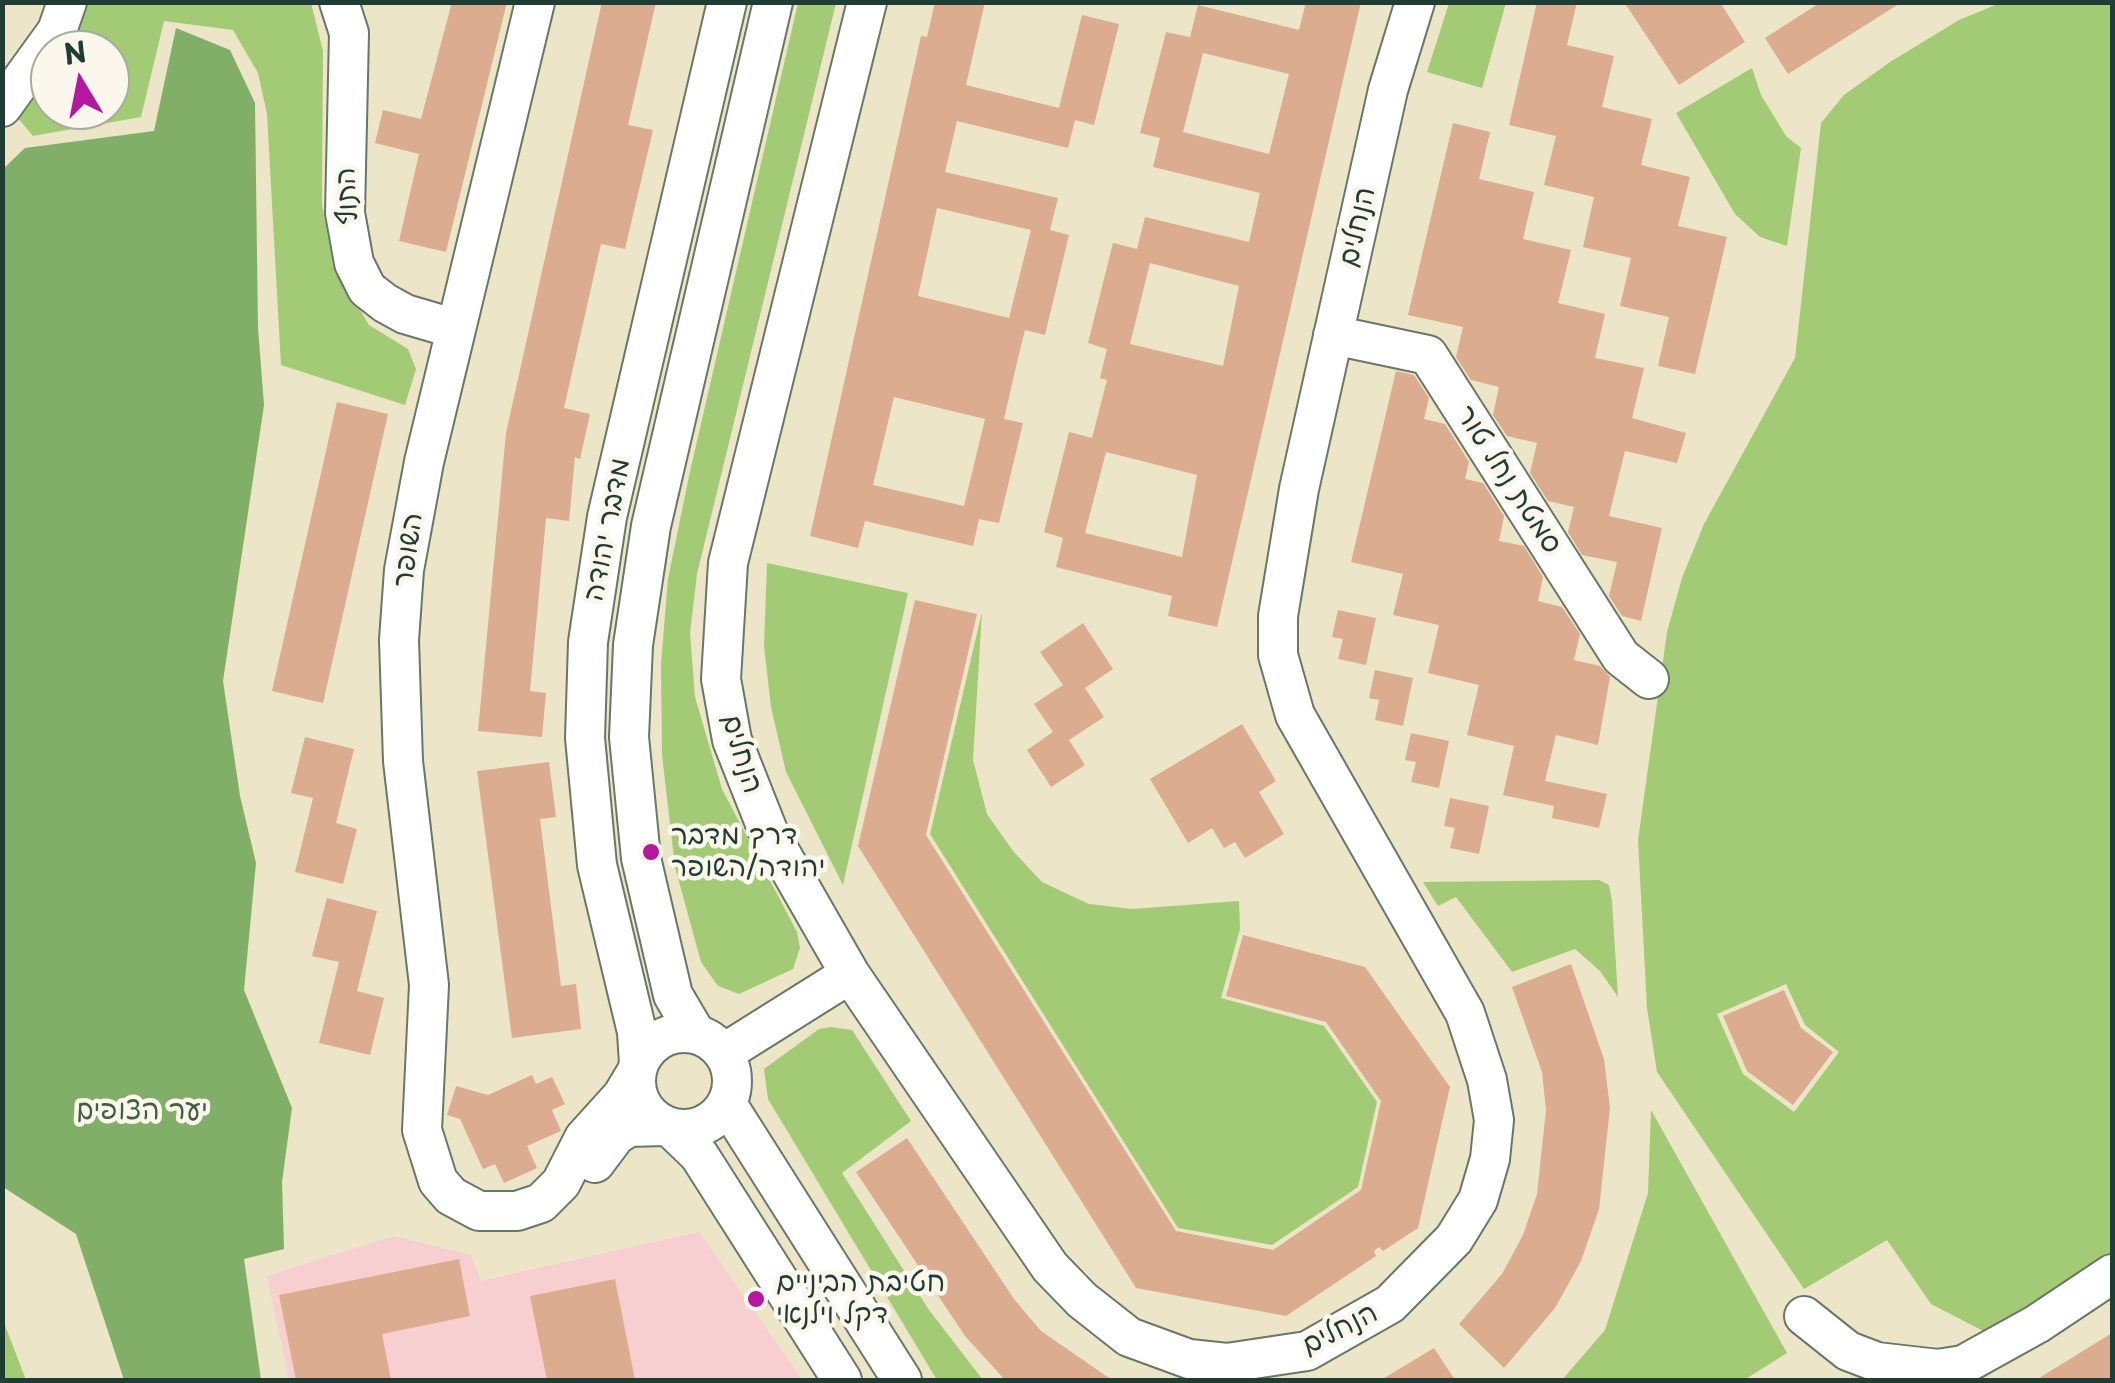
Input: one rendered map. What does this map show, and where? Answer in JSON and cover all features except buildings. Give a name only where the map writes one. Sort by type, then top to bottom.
[{"type":"street","points":[[2,106],[58,31],[66,2]]},
{"type":"street","name":"התוף","points":[[339,2],[348,33],[346,213],[354,263],[367,289],[385,303],[404,314],[456,329]]},
{"type":"street","name":"השופר","points":[[536,2],[412,522],[399,640],[403,762],[430,985],[424,1146],[438,1181],[451,1196],[479,1211],[517,1211],[553,1193],[584,1138],[622,1096],[638,1067]]},
{"type":"street","name":"מדבר יהודה","points":[[638,1067],[637,1032],[597,865],[585,738],[588,642],[607,517],[727,2]]},
{"type":"street","name":"מדבר יהודה","points":[[710,1044],[673,995],[641,858],[630,737],[633,645],[651,526],[773,2]]},
{"type":"street","name":"הנחלים","points":[[867,2],[728,562],[721,616],[721,679],[732,740],[768,831],[850,974],[1016,1221],[1082,1300],[1130,1338],[1190,1359],[1227,1363],[1276,1359],[1307,1351],[1349,1331],[1414,1283],[1454,1239],[1478,1200],[1490,1159],[1494,1120],[1476,1043],[1448,979],[1403,910],[1295,715],[1278,655],[1278,616],[1286,556],[1388,90],[1414,2]]},
{"type":"street","name":"סמטת נחל טור","points":[[1333,335],[1428,355],[1622,657],[1649,680]]},
{"type":"street","points":[[842,1380],[699,1155],[650,1116],[638,1097],[638,1067],[651,1046],[666,1036],[710,1044],[850,974]]},
{"type":"street","points":[[667,1127],[697,1128],[717,1118],[727,1104],[732,1071],[710,1044]]},
{"type":"street","points":[[727,1104],[902,1380]]},
{"type":"street","name":"השופר","points":[[424,1109],[416,1158],[424,1195],[436,1212],[455,1226],[497,1236],[538,1229],[569,1209],[616,1134],[629,1126],[667,1127]]},
{"type":"street","points":[[1804,1316],[1848,1351],[1877,1362],[1938,1370],[1963,1365],[2037,1324],[2112,1274]]},
{"type":"shaded area","points":[[699,1232],[801,1378],[289,1380],[267,1276],[394,1236],[471,1255],[481,1281]]},
{"type":"green space","points":[[83,3],[311,3],[323,51],[322,204],[333,265],[369,325],[408,349],[416,369],[405,405],[281,365],[267,114],[258,73],[233,30],[164,21],[141,117],[130,119],[130,30],[73,30]]},
{"type":"green space","points":[[798,3],[836,3],[697,574],[690,633],[695,697],[722,789],[797,932],[800,948],[793,969],[739,994],[718,986],[701,962],[675,867],[662,755],[661,664],[668,579],[689,476]]},
{"type":"green space","points":[[1449,3],[1506,3],[1482,88],[1427,72]]},
{"type":"green space","points":[[2000,3],[2112,3],[2112,1258],[1991,1335],[1931,1304],[1887,1240],[1804,1289],[1657,1072],[1647,1008],[1638,840],[1667,632],[1682,578],[1704,524],[1795,358],[1821,123],[1844,95],[1959,20]],"holes":[[[1786,984],[1805,1025],[1839,1052],[1794,1112],[1743,1074],[1717,1014]]]},
{"type":"green space","name":"יער הצופים","points":[[176,28],[230,50],[255,103],[258,328],[264,405],[223,681],[240,796],[256,863],[244,990],[292,1108],[282,1182],[284,1249],[244,1259],[261,1380],[124,1380],[76,1234],[3,1187],[3,169],[25,148],[154,131]]},
{"type":"green space","points":[[1752,68],[1761,95],[1786,136],[1801,148],[1787,246],[1760,237],[1735,214],[1676,113]]},
{"type":"green space","points":[[30,97],[30,130],[67,130],[33,136],[16,116]]},
{"type":"green space","points":[[767,563],[908,593],[843,885],[786,772],[771,707],[764,646]]},
{"type":"green space","points":[[982,612],[973,760],[987,814],[1013,851],[1042,882],[1089,904],[1132,909],[1239,901],[1240,929],[1221,998],[1324,1026],[1377,1102],[1358,1187],[1272,1245],[1178,1228],[930,834]]},
{"type":"green space","points":[[1599,880],[1609,885],[1612,901],[1618,997],[1600,971],[1575,949],[1512,972],[1456,897],[1438,906],[1423,882]]},
{"type":"green space","points":[[819,1029],[852,1030],[911,1121],[842,1173],[929,1310],[983,1380],[937,1380],[768,1099],[764,1069]]},
{"type":"green space","points":[[1651,1110],[1787,1353],[1744,1380],[1562,1380],[1605,1330],[1648,1193]]},
{"type":"green space","points":[[3,1320],[26,1380],[3,1380]]},
{"type":"place","name":"דרך מדבר יהודה/השופר","points":[[651,852]]},
{"type":"place","name":"חטיבת הביניים דקל וילנאי","points":[[756,1299]]}]
